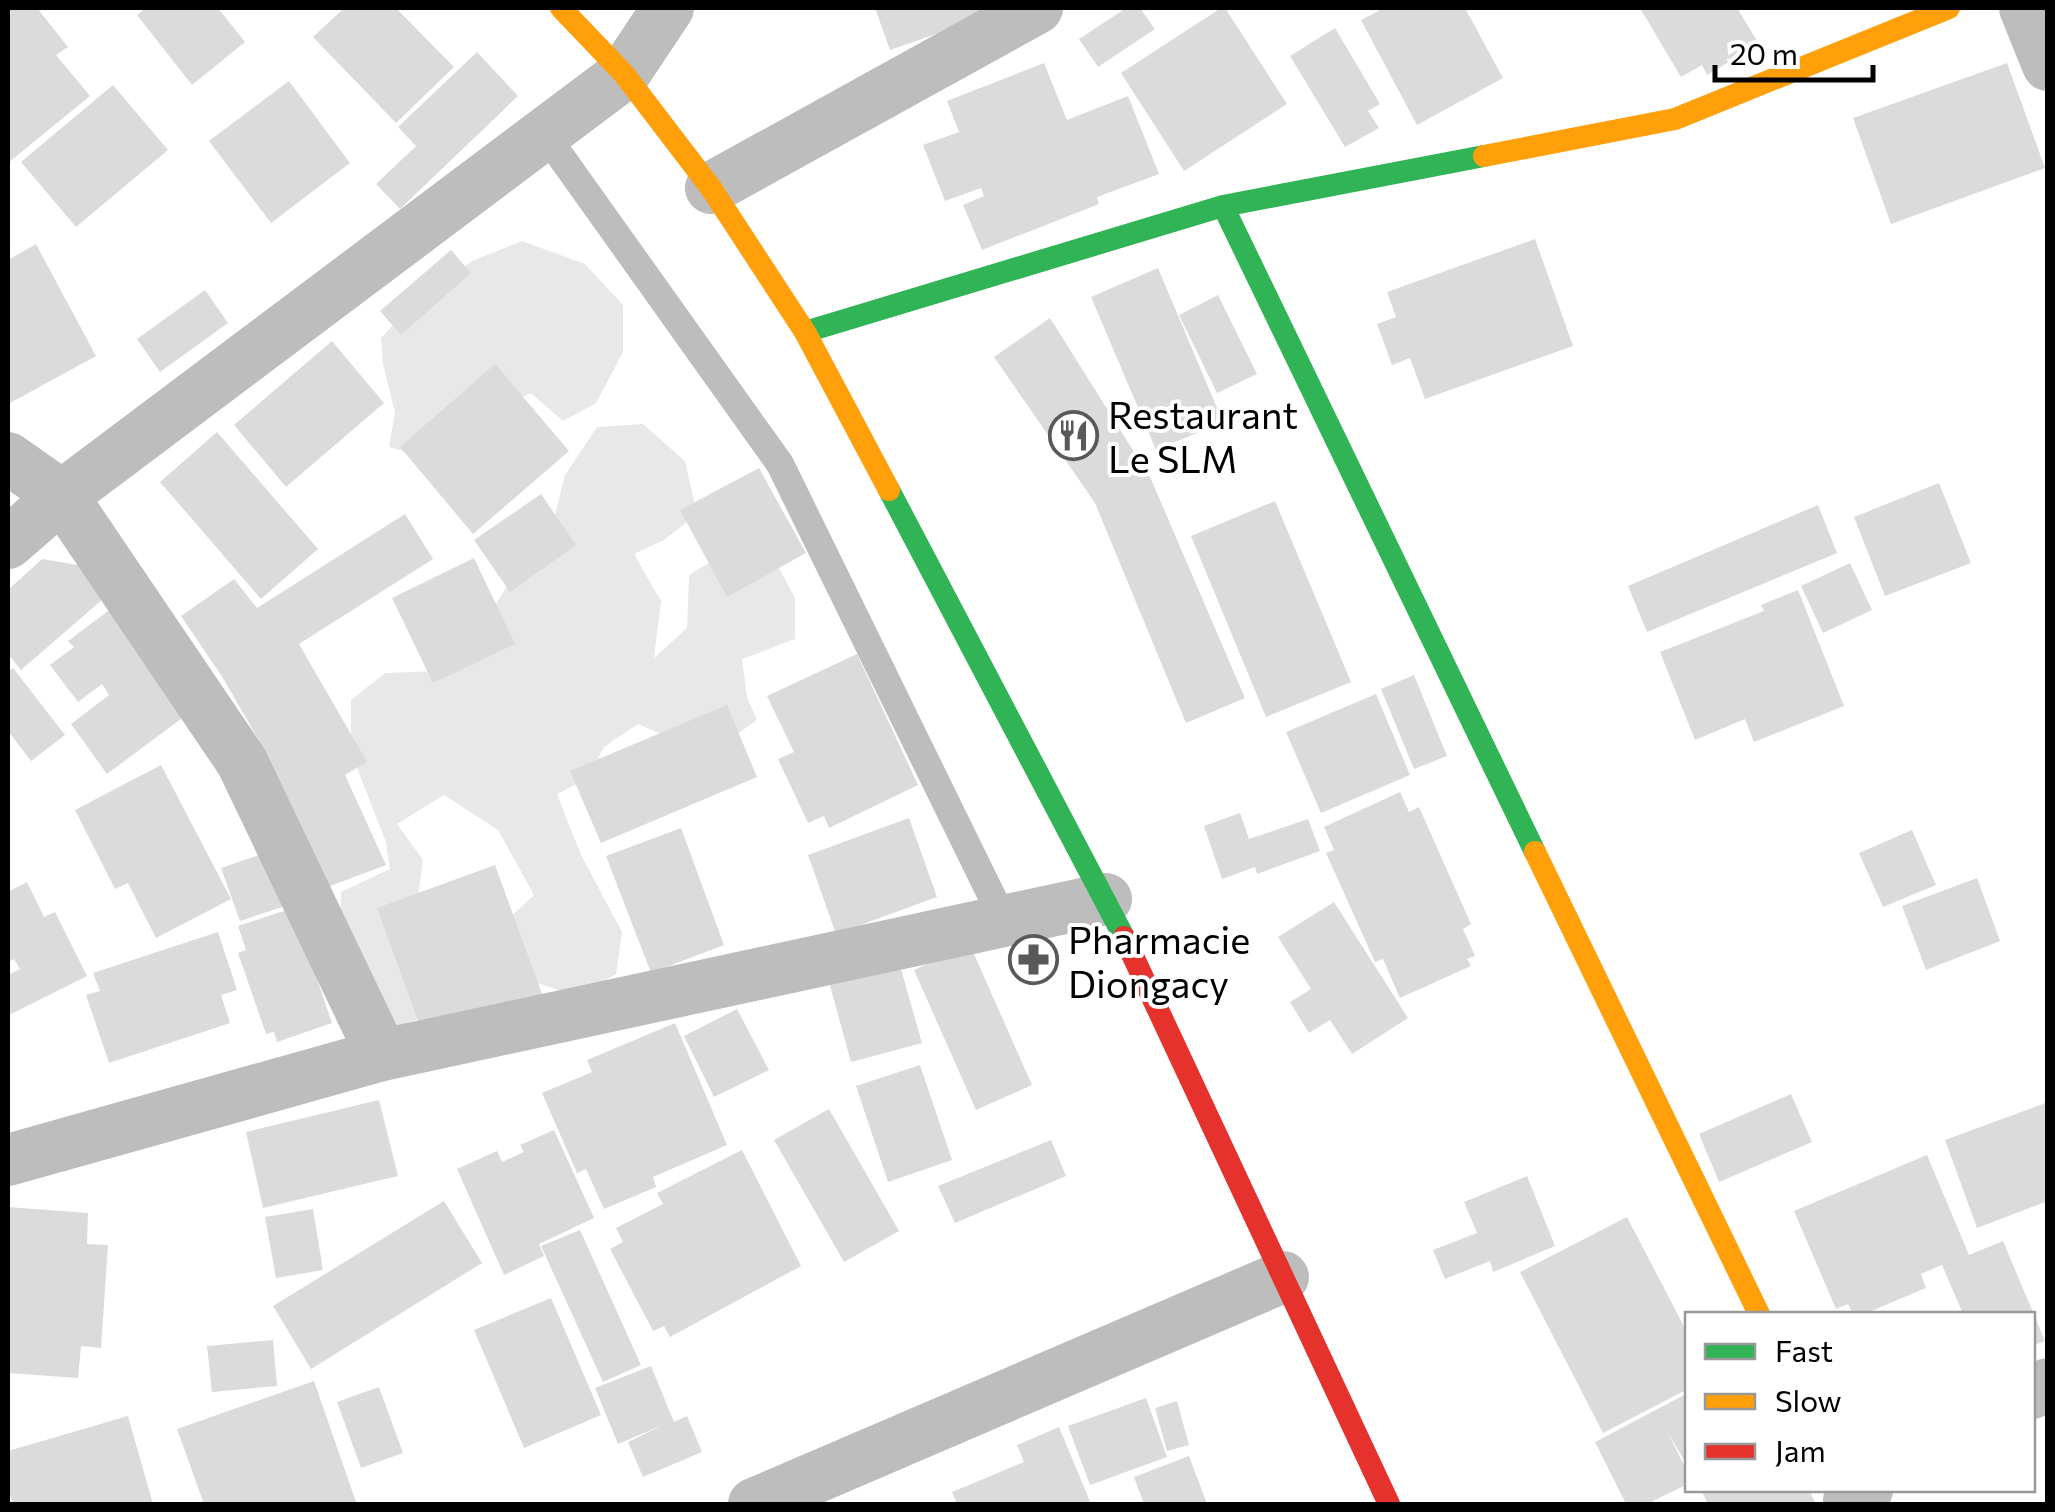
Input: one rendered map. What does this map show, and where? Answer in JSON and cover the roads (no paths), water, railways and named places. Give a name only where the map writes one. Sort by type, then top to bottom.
[{"type":"street","points":[[562,8],[624,74],[712,188],[806,332],[1106,899],[1389,1504]]},
{"type":"street","points":[[8,543],[62,496],[624,74],[668,8]]},
{"type":"street","points":[[712,188],[1037,8]]},
{"type":"street","points":[[806,332],[1223,206],[1675,119],[1948,8]]},
{"type":"street","points":[[2025,8],[2048,65]]},
{"type":"street","points":[[1223,206],[1758,1312]]},
{"type":"street","points":[[8,458],[62,496],[242,762],[382,1055]]},
{"type":"street","points":[[8,1160],[382,1055],[1106,899]]},
{"type":"street","points":[[754,1504],[1283,1277]]},
{"type":"lane","points":[[544,133],[780,464],[1004,922]]},
{"type":"place","name":"Restaurant Le SLM","points":[[1073,435]]},
{"type":"place","name":"Pharmacie Diongacy","points":[[1033,960]]}]
